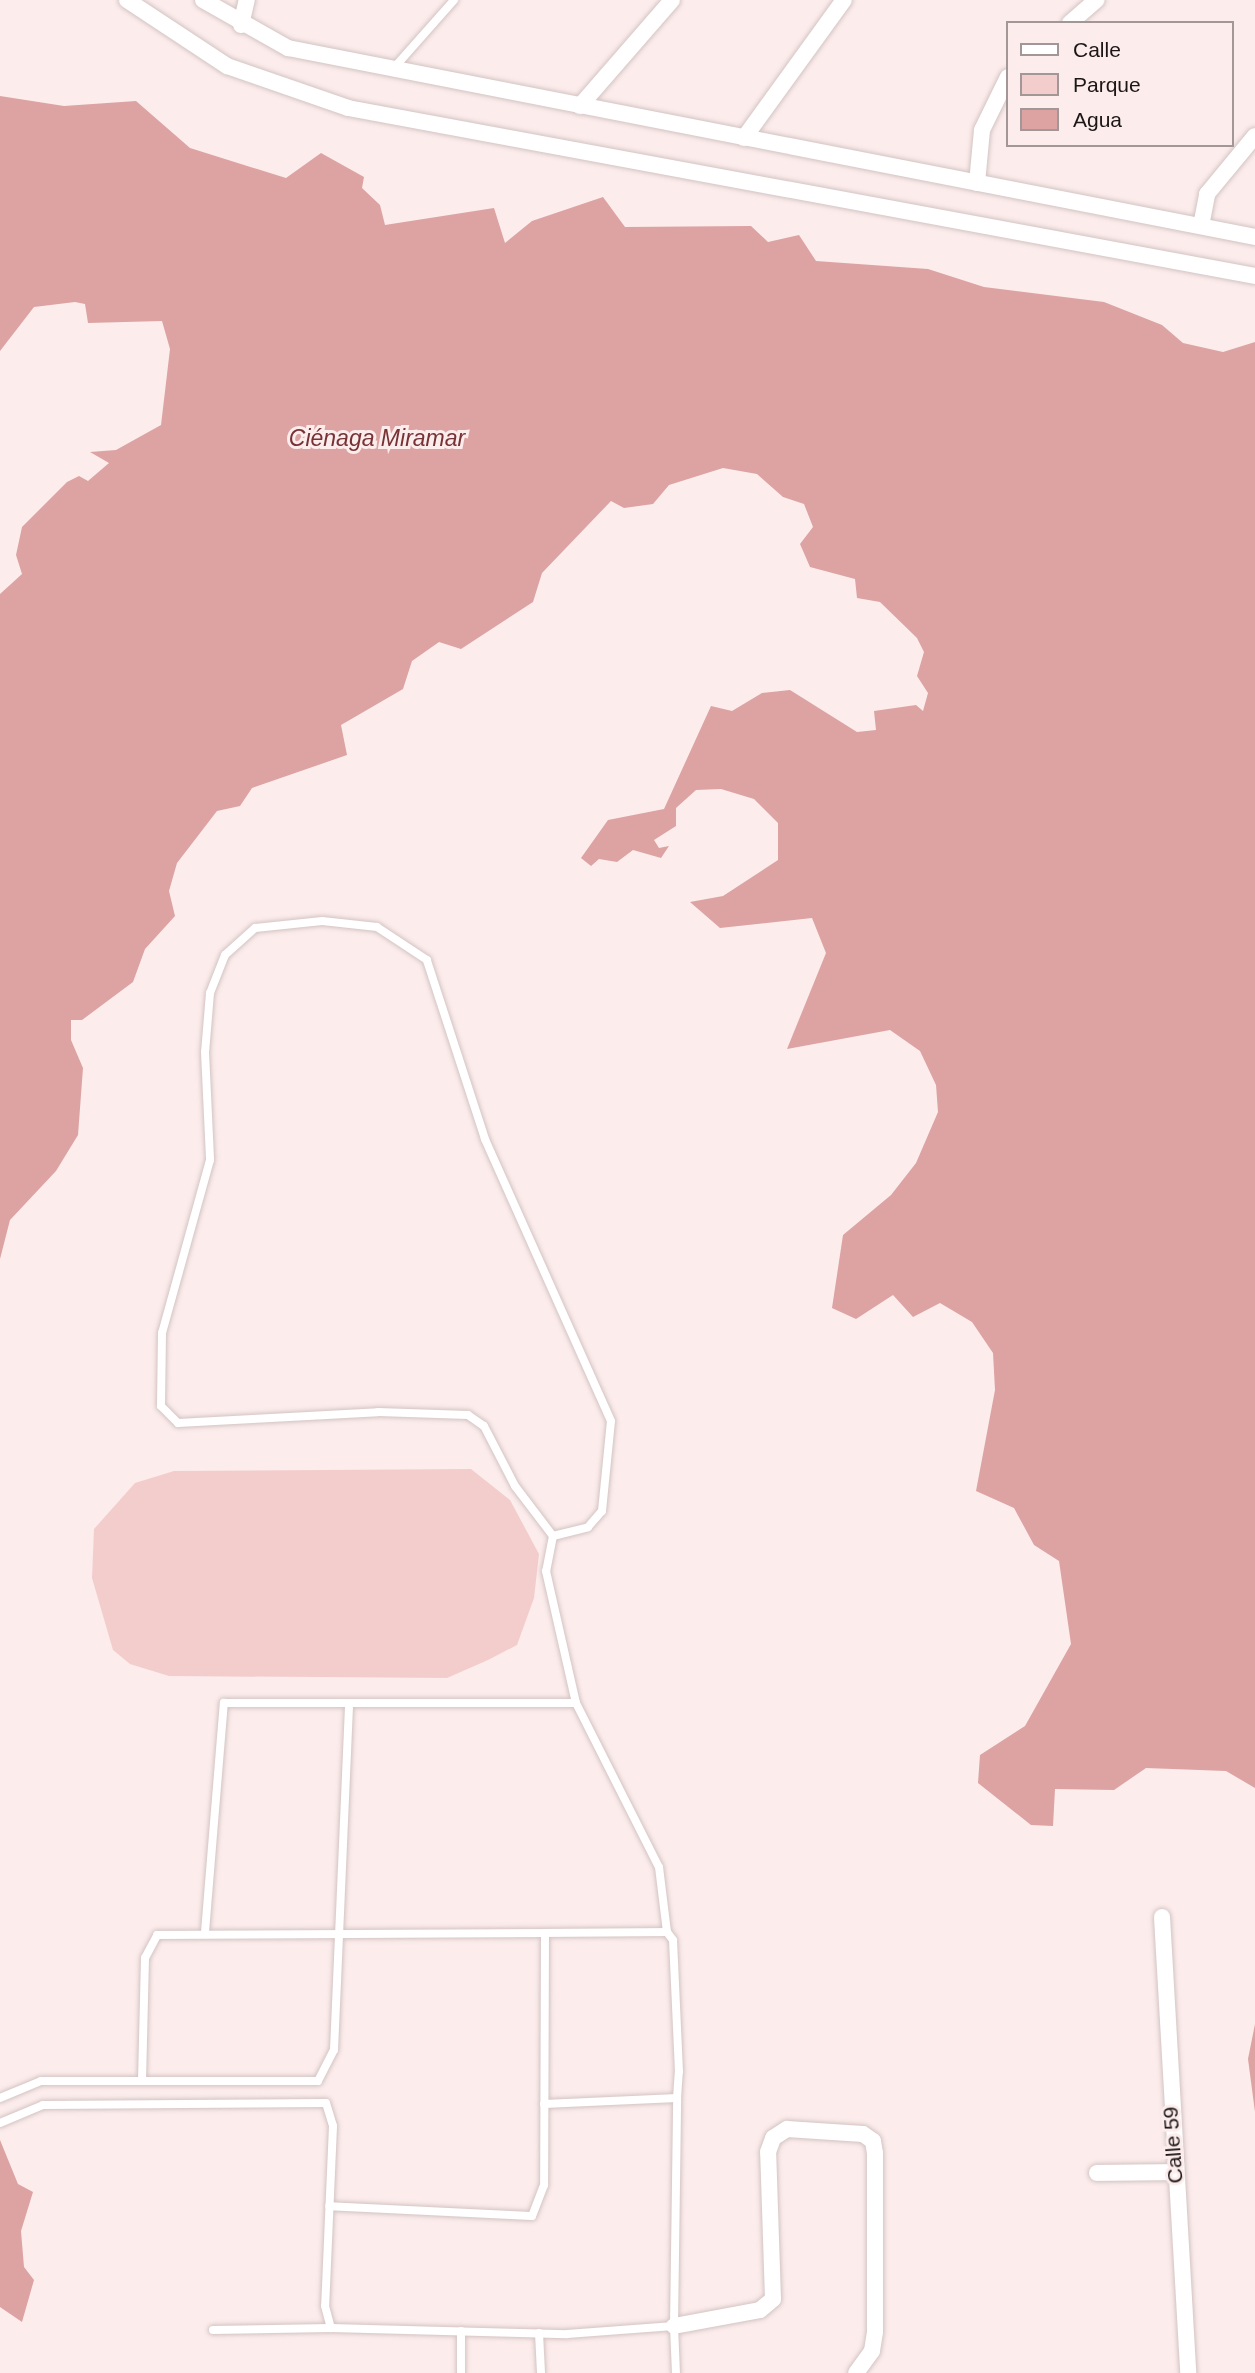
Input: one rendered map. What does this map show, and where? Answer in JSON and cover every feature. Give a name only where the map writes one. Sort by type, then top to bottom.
[{"type":"street","points":[[127,0],[227,66],[348,108],[1255,276]]},
{"type":"street","points":[[203,0],[240,25],[288,48],[1255,237]]},
{"type":"street","points":[[240,25],[247,0]]},
{"type":"street","points":[[580,106],[672,0]]},
{"type":"street","points":[[744,138],[844,0]]},
{"type":"street","points":[[1072,21],[1096,0]]},
{"type":"street","points":[[977,183],[982,130],[1006,81]]},
{"type":"street","points":[[1201,226],[1207,194],[1255,136]]},
{"type":"street","name":"Calle 59","points":[[1161,1917],[1188,2373]]},
{"type":"street","points":[[674,2326],[760,2310],[773,2299],[768,2152],[774,2138],[787,2129],[863,2134],[873,2141],[875,2153],[875,2332],[872,2351],[856,2373]]},
{"type":"street","points":[[1097,2172],[1175,2172]]},
{"type":"lane","points":[[393,69],[454,0]]},
{"type":"lane","points":[[553,1535],[588,1527],[602,1511],[611,1421],[485,1139],[443,994],[427,960],[377,928],[323,921],[255,928],[225,955],[210,993],[205,1052],[210,1160],[162,1333],[161,1406],[178,1423],[378,1412],[468,1415],[484,1426],[515,1486],[553,1535],[546,1571],[576,1703],[659,1867],[667,1933],[673,1940],[677,2098],[674,2326],[676,2373]]},
{"type":"lane","points":[[205,1932],[224,1703],[576,1703]]},
{"type":"lane","points":[[0,2098],[41,2081],[318,2081],[334,2050],[344,1931],[349,1704]]},
{"type":"lane","points":[[142,2081],[145,1958],[157,1935],[344,1931],[667,1933]]},
{"type":"lane","points":[[330,2206],[532,2216],[544,2185],[545,1933]]},
{"type":"lane","points":[[544,2104],[677,2098]]},
{"type":"lane","points":[[0,2123],[43,2105],[326,2103],[333,2126],[325,2306],[331,2328]]},
{"type":"lane","points":[[213,2330],[331,2328],[539,2333],[674,2326]]},
{"type":"lane","points":[[461,2331],[461,2373]]},
{"type":"lane","points":[[539,2333],[541,2373]]},
{"type":"green space","points":[[471,1469],[510,1500],[539,1554],[534,1598],[517,1645],[488,1660],[447,1678],[169,1676],[130,1664],[113,1650],[92,1578],[94,1529],[135,1483],[174,1471]]},
{"type":"water","name":"Ciénaga Miramar","points":[[0,96],[64,106],[136,101],[190,148],[286,178],[321,153],[364,177],[362,188],[380,205],[385,225],[494,208],[505,243],[532,221],[603,197],[625,227],[751,226],[768,242],[799,235],[816,261],[928,269],[984,287],[1104,302],[1162,325],[1183,343],[1223,352],[1255,342],[1255,1788],[1226,1771],[1146,1768],[1114,1790],[1055,1789],[1053,1826],[1031,1825],[978,1783],[980,1755],[1025,1726],[1071,1644],[1059,1561],[1034,1545],[1014,1508],[976,1491],[995,1390],[993,1353],[972,1322],[940,1303],[913,1317],[893,1295],[856,1319],[832,1308],[843,1235],[891,1195],[916,1163],[938,1112],[936,1085],[920,1051],[890,1030],[787,1049],[826,953],[812,918],[720,928],[690,902],[723,896],[778,860],[778,823],[754,799],[721,789],[696,790],[676,808],[676,826],[654,840],[659,848],[669,846],[661,858],[633,850],[617,862],[599,859],[591,866],[581,858],[608,820],[664,809],[711,706],[732,711],[762,693],[790,690],[857,732],[876,730],[874,711],[916,705],[923,711],[928,693],[917,676],[924,652],[917,638],[880,602],[857,598],[855,579],[810,567],[800,544],[813,527],[804,504],[783,497],[757,474],[723,468],[669,485],[653,504],[624,508],[611,501],[542,573],[533,602],[461,649],[439,642],[412,661],[403,689],[341,725],[347,755],[252,788],[240,806],[217,811],[177,863],[169,891],[175,916],[145,949],[133,982],[82,1020],[71,1020],[71,1040],[83,1068],[78,1135],[56,1171],[10,1220],[0,1259],[0,594],[22,574],[16,555],[22,527],[67,482],[79,476],[88,481],[109,463],[90,452],[116,450],[161,425],[170,349],[162,321],[88,323],[85,304],[75,302],[34,307],[0,351]]},
{"type":"water","points":[[1255,2024],[1255,2112],[1248,2059]]},
{"type":"water","points":[[0,2140],[18,2184],[33,2192],[21,2231],[24,2267],[34,2280],[22,2322],[0,2307]]}]
